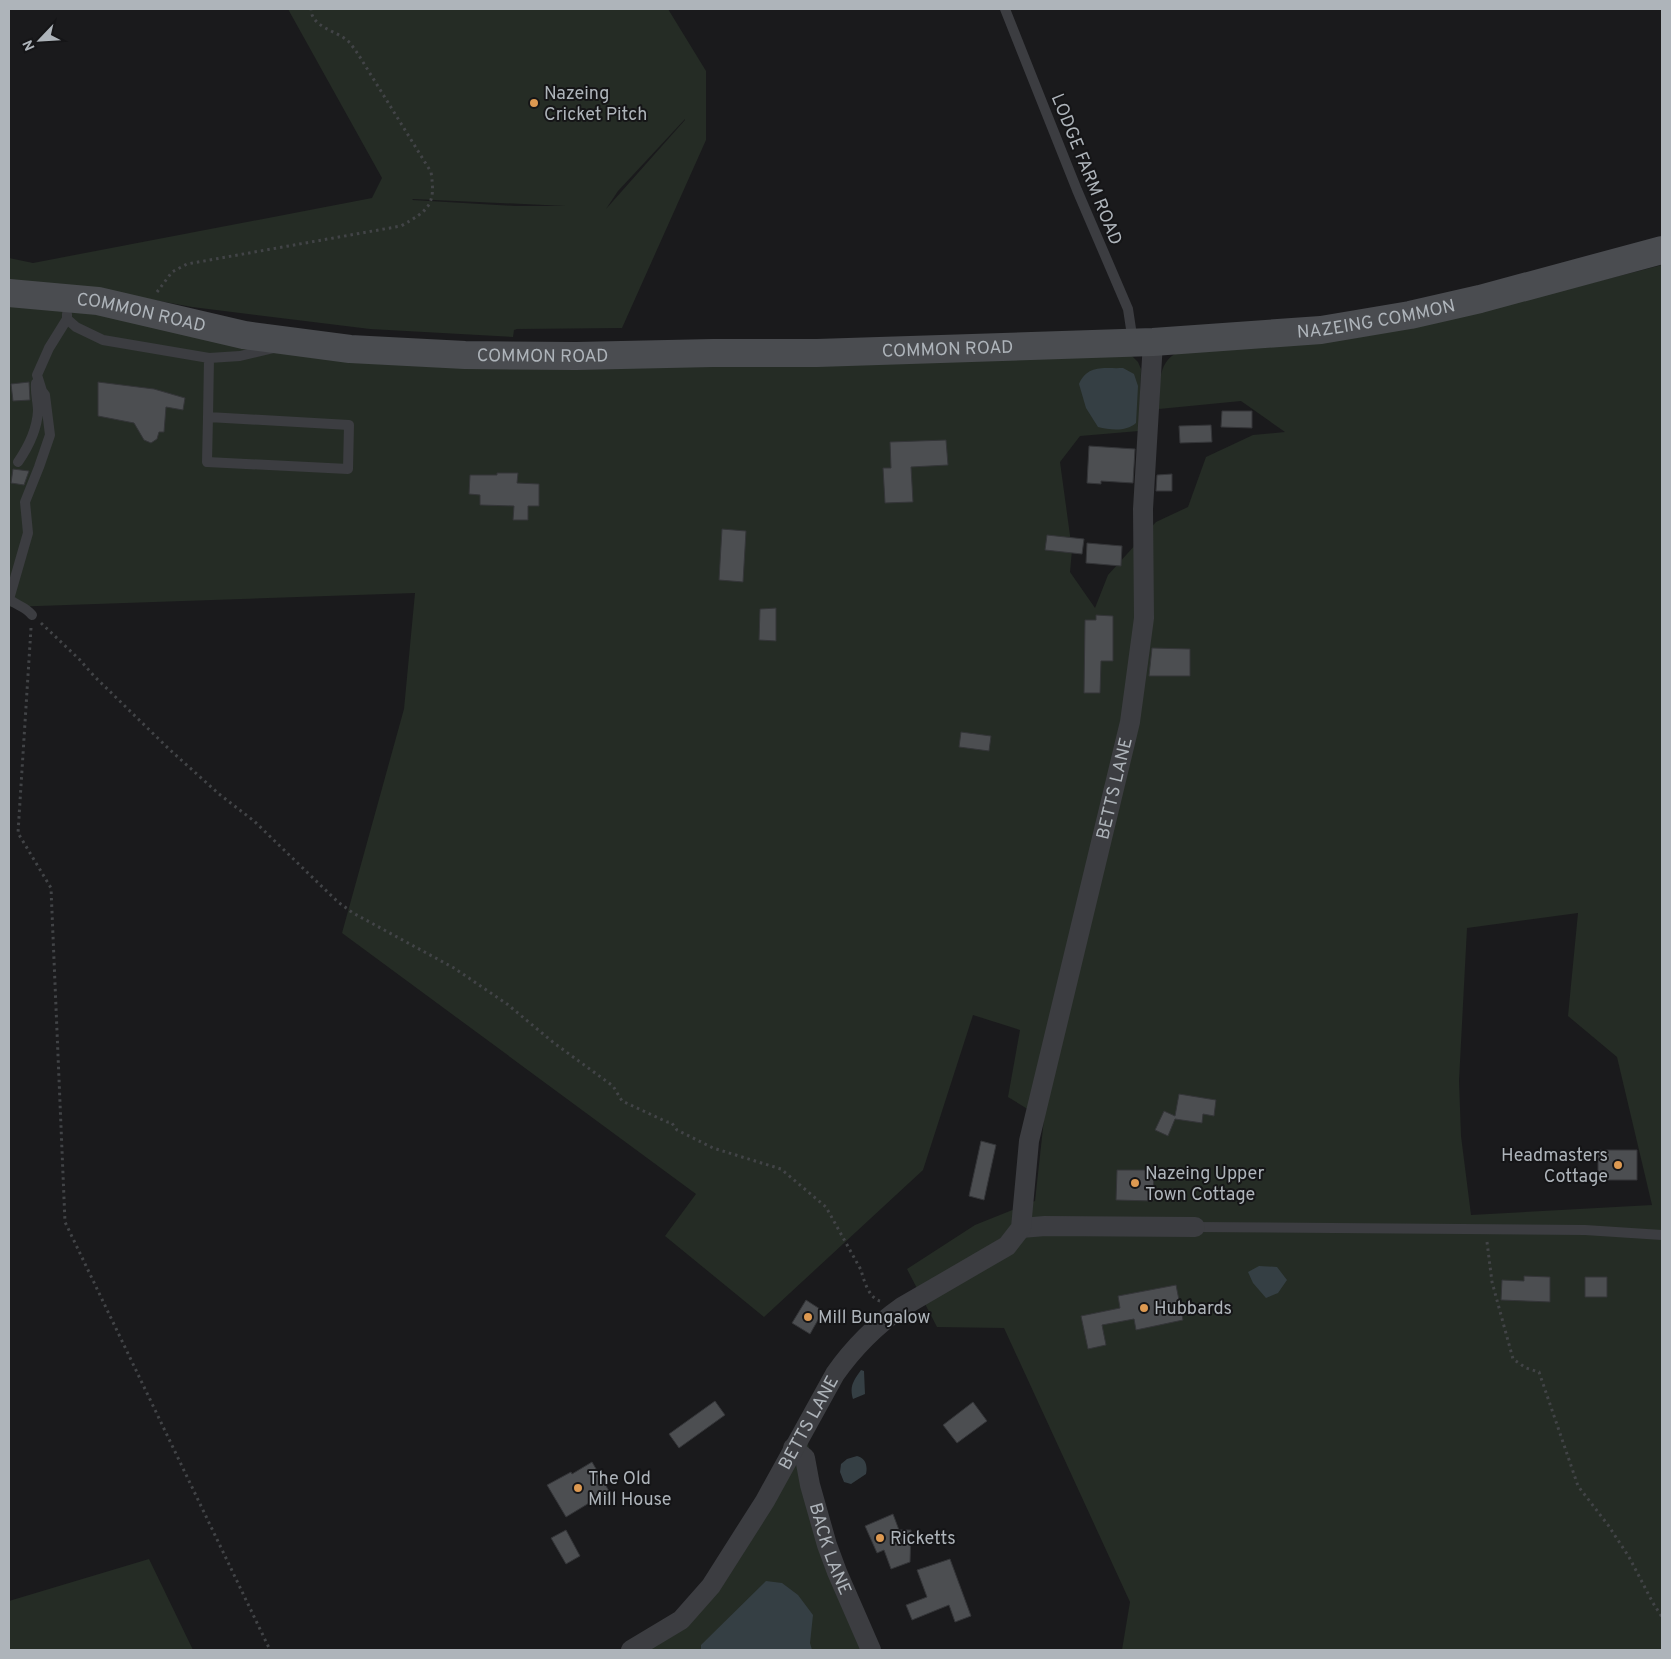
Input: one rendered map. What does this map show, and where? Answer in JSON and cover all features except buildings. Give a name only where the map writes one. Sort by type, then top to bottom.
[{"type":"street","name":"NAZEING COMMON","points":[[1082,345],[1321,330],[1410,315],[1480,299],[1662,250]]},
{"type":"street","name":"COMMON ROAD","points":[[9,293],[68,309],[98,301],[244,335],[294,342],[350,349],[446,354],[576,356],[817,353],[1082,345]]},
{"type":"street","name":"BETTS LANE","points":[[631,1650],[681,1620],[711,1586],[765,1501],[835,1374],[861,1340],[902,1307],[1007,1246],[1021,1228],[1029,1141],[1130,722],[1144,618],[1142,509],[1143,342]]},
{"type":"street","points":[[1021,1228],[1045,1226],[1195,1227]]},
{"type":"street","name":"BACK LANE","points":[[793,1448],[805,1458],[810,1485],[827,1545],[871,1650]]},
{"type":"lane","name":"LODGE FARM ROAD","points":[[1005,9],[1077,190],[1143,342]]},
{"type":"lane","points":[[68,309],[76,328],[103,340],[209,358],[240,356],[294,342]]},
{"type":"lane","points":[[18,462],[34,435],[38,411],[35,388],[37,377],[68,309]]},
{"type":"lane","points":[[208,417],[348,424],[348,469],[207,462],[209,358]]},
{"type":"lane","points":[[32,615],[26,608],[10,599],[28,533],[25,502],[50,435],[45,395],[37,377]]},
{"type":"lane","points":[[1195,1227],[1584,1230],[1662,1235]]},
{"type":"path","points":[[142,312],[172,272],[186,264],[401,226],[419,216],[432,201],[434,191],[431,172],[358,54],[348,40],[315,21],[310,12],[311,9]]},
{"type":"path","points":[[32,615],[79,658],[94,676],[168,749],[254,821],[338,902],[353,913],[454,968],[507,1004],[554,1043],[613,1086],[622,1101],[667,1122],[671,1122],[677,1130],[713,1148],[781,1170],[826,1208],[876,1300],[902,1307]]},
{"type":"path","points":[[32,615],[18,833],[51,888],[65,1222],[270,1650]]},
{"type":"path","points":[[1483,1229],[1489,1247],[1492,1282],[1513,1359],[1526,1368],[1540,1372],[1578,1486],[1608,1525],[1629,1557],[1662,1617]]},
{"type":"shaded area","points":[[288,9],[668,9],[706,71],[706,140],[622,328],[517,329],[514,330],[513,337],[370,329],[192,307],[100,290],[9,281],[9,258],[33,263],[372,198],[382,178]],"holes":[[[685,120],[606,209],[618,191]],[[413,199],[566,206],[515,206]]]},
{"type":"shaded area","points":[[1662,265],[1662,1650],[1122,1650],[1130,1602],[1004,1328],[937,1327],[907,1269],[975,1225],[1035,1201],[1044,1119],[1008,1097],[1020,1030],[973,1015],[923,1170],[764,1317],[665,1236],[696,1194],[342,933],[404,709],[415,593],[9,607],[9,305],[90,310],[304,350],[1131,355],[1138,362],[1141,369],[1139,431],[1080,436],[1060,462],[1072,550],[1070,572],[1095,608],[1108,575],[1156,522],[1188,507],[1206,457],[1253,435],[1285,432],[1241,401],[1159,409],[1163,369],[1171,357],[1178,352],[1572,288]],"holes":[[[1578,913],[1568,1016],[1617,1057],[1652,1205],[1471,1215],[1461,1136],[1459,1081],[1467,928]]]},
{"type":"shaded area","points":[[1123,368],[1134,374],[1138,386],[1136,423],[1123,429],[1098,427],[1086,408],[1079,384],[1087,373],[1092,370]]},
{"type":"shaded area","points":[[1259,1266],[1277,1267],[1287,1280],[1278,1293],[1266,1298],[1253,1283],[1248,1272]]},
{"type":"shaded area","points":[[861,1370],[864,1371],[865,1394],[853,1399],[852,1387],[854,1380]]},
{"type":"shaded area","points":[[805,1432],[824,1509],[848,1583],[877,1650],[626,1650],[681,1620]]},
{"type":"shaded area","points":[[857,1456],[865,1462],[866,1474],[851,1484],[844,1482],[840,1472],[841,1464],[847,1459]]},
{"type":"shaded area","points":[[149,1559],[193,1650],[9,1650],[9,1601]]},
{"type":"shaded area","points":[[766,1581],[782,1583],[798,1595],[813,1615],[810,1643],[812,1650],[701,1650],[701,1645]]},
{"type":"place","name":"Nazeing Cricket Pitch","points":[[534,103]]},
{"type":"place","name":"Headmasters Cottage","points":[[1618,1165]]},
{"type":"place","name":"Nazeing Upper Town Cottage","points":[[1135,1183]]},
{"type":"place","name":"Hubbards","points":[[1144,1308]]},
{"type":"place","name":"Mill Bungalow","points":[[808,1317]]},
{"type":"place","name":"The Old Mill House","points":[[578,1488]]},
{"type":"place","name":"Ricketts","points":[[880,1538]]}]
